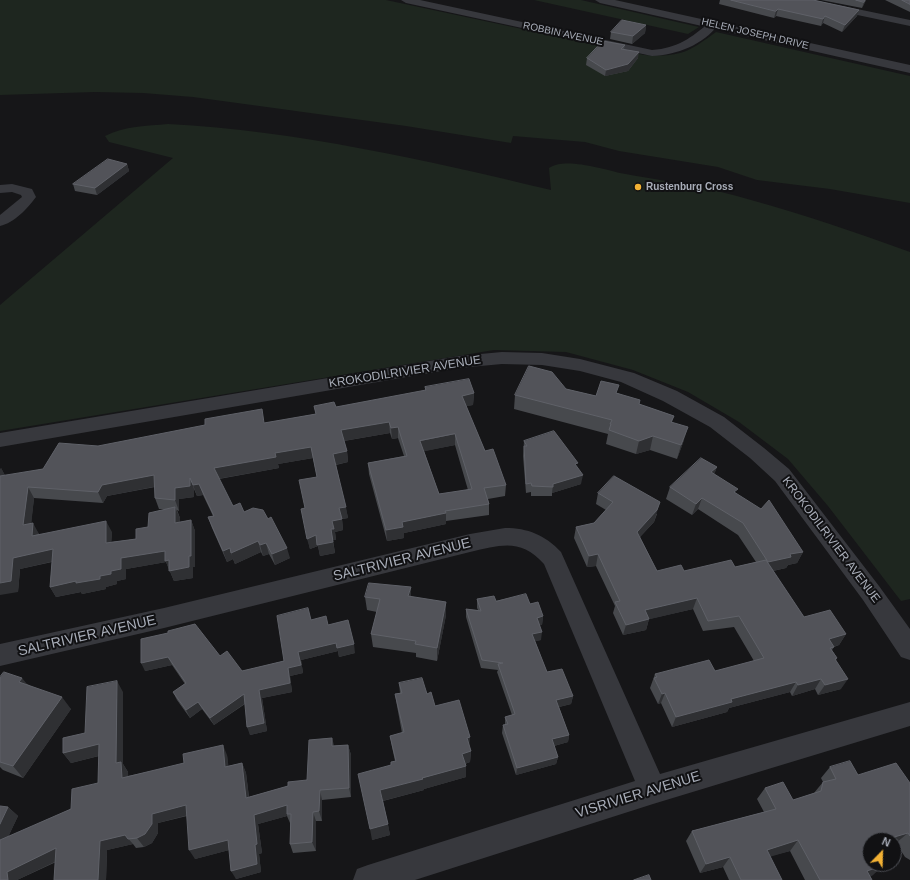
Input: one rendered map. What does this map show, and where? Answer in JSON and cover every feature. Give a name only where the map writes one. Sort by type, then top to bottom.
[{"type":"street","name":"ROBBIN AVENUE","points":[[406,0],[652,53],[669,52],[680,49],[714,24]]},
{"type":"street","name":"HELEN JOSEPH DRIVE","points":[[600,0],[714,24],[910,69]]},
{"type":"street","points":[[800,0],[910,23]]},
{"type":"street","points":[[870,14],[880,5]]},
{"type":"street","points":[[0,188],[20,189],[27,192],[29,196],[21,206],[0,222]]},
{"type":"street","name":"KROKODILRIVIER AVENUE","points":[[0,440],[459,362],[502,358],[542,359],[580,365],[627,377],[670,396],[717,422],[762,457],[782,475],[809,508],[910,649]]},
{"type":"street","name":"SALTRIVIER AVENUE","points":[[0,655],[164,618],[470,543],[497,537],[513,536],[525,538],[535,542],[547,551],[553,559],[653,790]]},
{"type":"street","name":"VISRIVIER AVENUE","points":[[368,880],[653,790],[910,714]]},
{"type":"shaded area","points":[[0,0],[386,0],[644,55],[667,55],[683,52],[698,45],[716,32],[910,76],[910,203],[830,189],[757,180],[718,167],[619,151],[585,142],[513,136],[511,143],[406,126],[193,97],[143,93],[95,92],[0,95]]},
{"type":"shaded area","points":[[534,0],[581,0],[699,27],[688,34]]},
{"type":"shaded area","points":[[168,124],[265,133],[361,148],[551,190],[549,168],[564,164],[584,165],[735,195],[851,231],[910,252],[910,599],[901,601],[828,506],[788,459],[739,422],[688,392],[633,370],[566,352],[494,350],[0,431],[0,305],[173,158],[109,142],[105,136],[128,128]]},
{"type":"building","points":[[731,0],[813,0],[859,10],[845,25],[825,16],[823,19],[778,9],[776,11]]},
{"type":"building","points":[[902,0],[910,0],[910,4]]},
{"type":"building","points":[[622,20],[646,25],[633,36],[611,32]]},
{"type":"building","points":[[603,41],[625,45],[621,49],[639,52],[628,64],[606,70],[587,58]]},
{"type":"building","points":[[108,159],[127,164],[95,188],[73,184]]},
{"type":"building","points":[[529,366],[552,372],[566,389],[596,396],[601,381],[619,385],[616,393],[640,400],[639,404],[674,416],[671,422],[688,427],[681,445],[653,436],[639,441],[609,430],[612,420],[515,395]]},
{"type":"building","points":[[469,379],[474,393],[462,396],[485,451],[493,449],[506,485],[484,488],[489,504],[445,511],[446,513],[402,522],[403,527],[386,530],[368,463],[407,456],[398,427],[391,428],[389,422],[341,430],[347,451],[333,454],[346,507],[339,508],[342,519],[332,521],[334,529],[331,529],[333,542],[317,545],[316,535],[307,539],[301,509],[305,508],[299,480],[317,477],[311,447],[275,453],[276,457],[214,468],[233,506],[240,503],[244,512],[253,508],[263,510],[268,519],[271,517],[287,548],[272,554],[266,543],[260,545],[258,541],[231,553],[230,548],[223,551],[208,517],[214,516],[199,484],[193,485],[190,478],[190,486],[175,488],[175,500],[155,498],[154,475],[102,485],[98,492],[28,487],[23,525],[33,523],[32,536],[106,521],[106,543],[136,539],[136,529],[148,527],[149,513],[175,507],[175,523],[191,520],[191,556],[189,556],[189,567],[169,571],[169,560],[165,561],[165,551],[121,558],[121,569],[111,571],[111,574],[100,576],[100,579],[76,583],[76,581],[50,587],[53,549],[13,558],[11,581],[0,583],[0,476],[43,469],[59,443],[98,446],[205,425],[205,419],[262,409],[264,423],[316,414],[314,406],[334,402],[336,407],[426,390],[425,387]],"holes":[[[455,434],[472,489],[439,494],[420,441]]]},
{"type":"building","points":[[554,431],[578,463],[575,464],[583,475],[553,484],[553,487],[532,486],[531,483],[526,484],[524,446],[527,446],[524,441]]},
{"type":"building","points":[[701,458],[717,467],[711,472],[738,489],[734,492],[761,509],[769,500],[803,552],[790,554],[791,557],[768,562],[743,523],[702,498],[696,504],[670,487]]},
{"type":"building","points":[[614,476],[660,502],[657,510],[637,532],[657,571],[681,565],[684,571],[731,560],[735,567],[766,560],[804,617],[830,610],[846,634],[829,639],[834,647],[830,648],[848,679],[825,685],[821,679],[798,685],[796,682],[731,699],[732,702],[676,717],[665,693],[662,694],[654,678],[657,677],[655,674],[709,660],[715,671],[764,658],[739,616],[708,621],[697,598],[645,610],[649,619],[626,625],[615,602],[620,601],[598,554],[589,556],[576,527],[594,523],[613,502],[598,493]]},
{"type":"building","points":[[369,583],[411,587],[408,596],[446,602],[437,648],[415,644],[416,641],[371,634],[380,599],[365,597]]},
{"type":"building","points":[[526,594],[530,604],[538,602],[543,616],[537,618],[542,632],[532,634],[547,672],[562,669],[573,696],[556,700],[569,735],[552,739],[558,757],[517,768],[503,725],[508,724],[505,717],[515,714],[498,664],[503,663],[482,660],[466,609],[481,611],[477,599],[494,596],[496,601]]},
{"type":"building","points":[[308,608],[311,620],[326,616],[328,625],[348,620],[354,644],[337,648],[336,643],[298,652],[301,665],[288,668],[290,683],[259,690],[264,723],[247,727],[244,694],[210,718],[198,702],[186,710],[173,692],[186,683],[168,657],[141,663],[141,639],[168,633],[168,631],[195,624],[220,656],[227,651],[242,671],[284,661],[277,616]]},
{"type":"building","points":[[4,672],[22,678],[19,682],[62,697],[13,766],[0,762],[0,677]]},
{"type":"building","points":[[422,678],[427,694],[431,692],[435,706],[459,700],[470,737],[467,738],[471,751],[462,754],[466,766],[380,790],[388,824],[370,829],[358,774],[391,765],[391,762],[396,761],[390,736],[404,732],[395,694],[402,693],[399,683]]},
{"type":"building","points":[[117,681],[116,763],[121,762],[122,778],[184,763],[183,754],[223,745],[225,767],[242,763],[246,798],[288,786],[288,782],[307,780],[309,740],[332,738],[332,746],[348,745],[349,788],[320,790],[319,811],[313,812],[312,842],[290,844],[291,814],[287,814],[287,805],[254,815],[257,844],[255,845],[257,864],[231,871],[228,840],[189,850],[186,805],[152,814],[152,824],[145,834],[137,838],[128,839],[125,835],[100,841],[98,880],[54,880],[56,848],[7,872],[8,880],[0,880],[0,840],[71,809],[72,789],[98,783],[99,744],[63,753],[63,738],[85,733],[87,687]]},
{"type":"building","points":[[850,761],[858,775],[896,763],[910,783],[910,836],[908,833],[902,835],[902,832],[862,832],[862,872],[868,872],[872,880],[820,880],[798,840],[767,850],[782,880],[741,880],[730,857],[706,864],[692,831],[776,809],[765,788],[783,782],[793,800],[821,791],[823,782],[836,779],[830,767]]},
{"type":"building","points":[[0,806],[8,807],[0,824]]},
{"type":"building","points":[[649,875],[651,880],[634,880]]},
{"type":"place","name":"Rustenburg Cross","points":[[638,187]]}]
